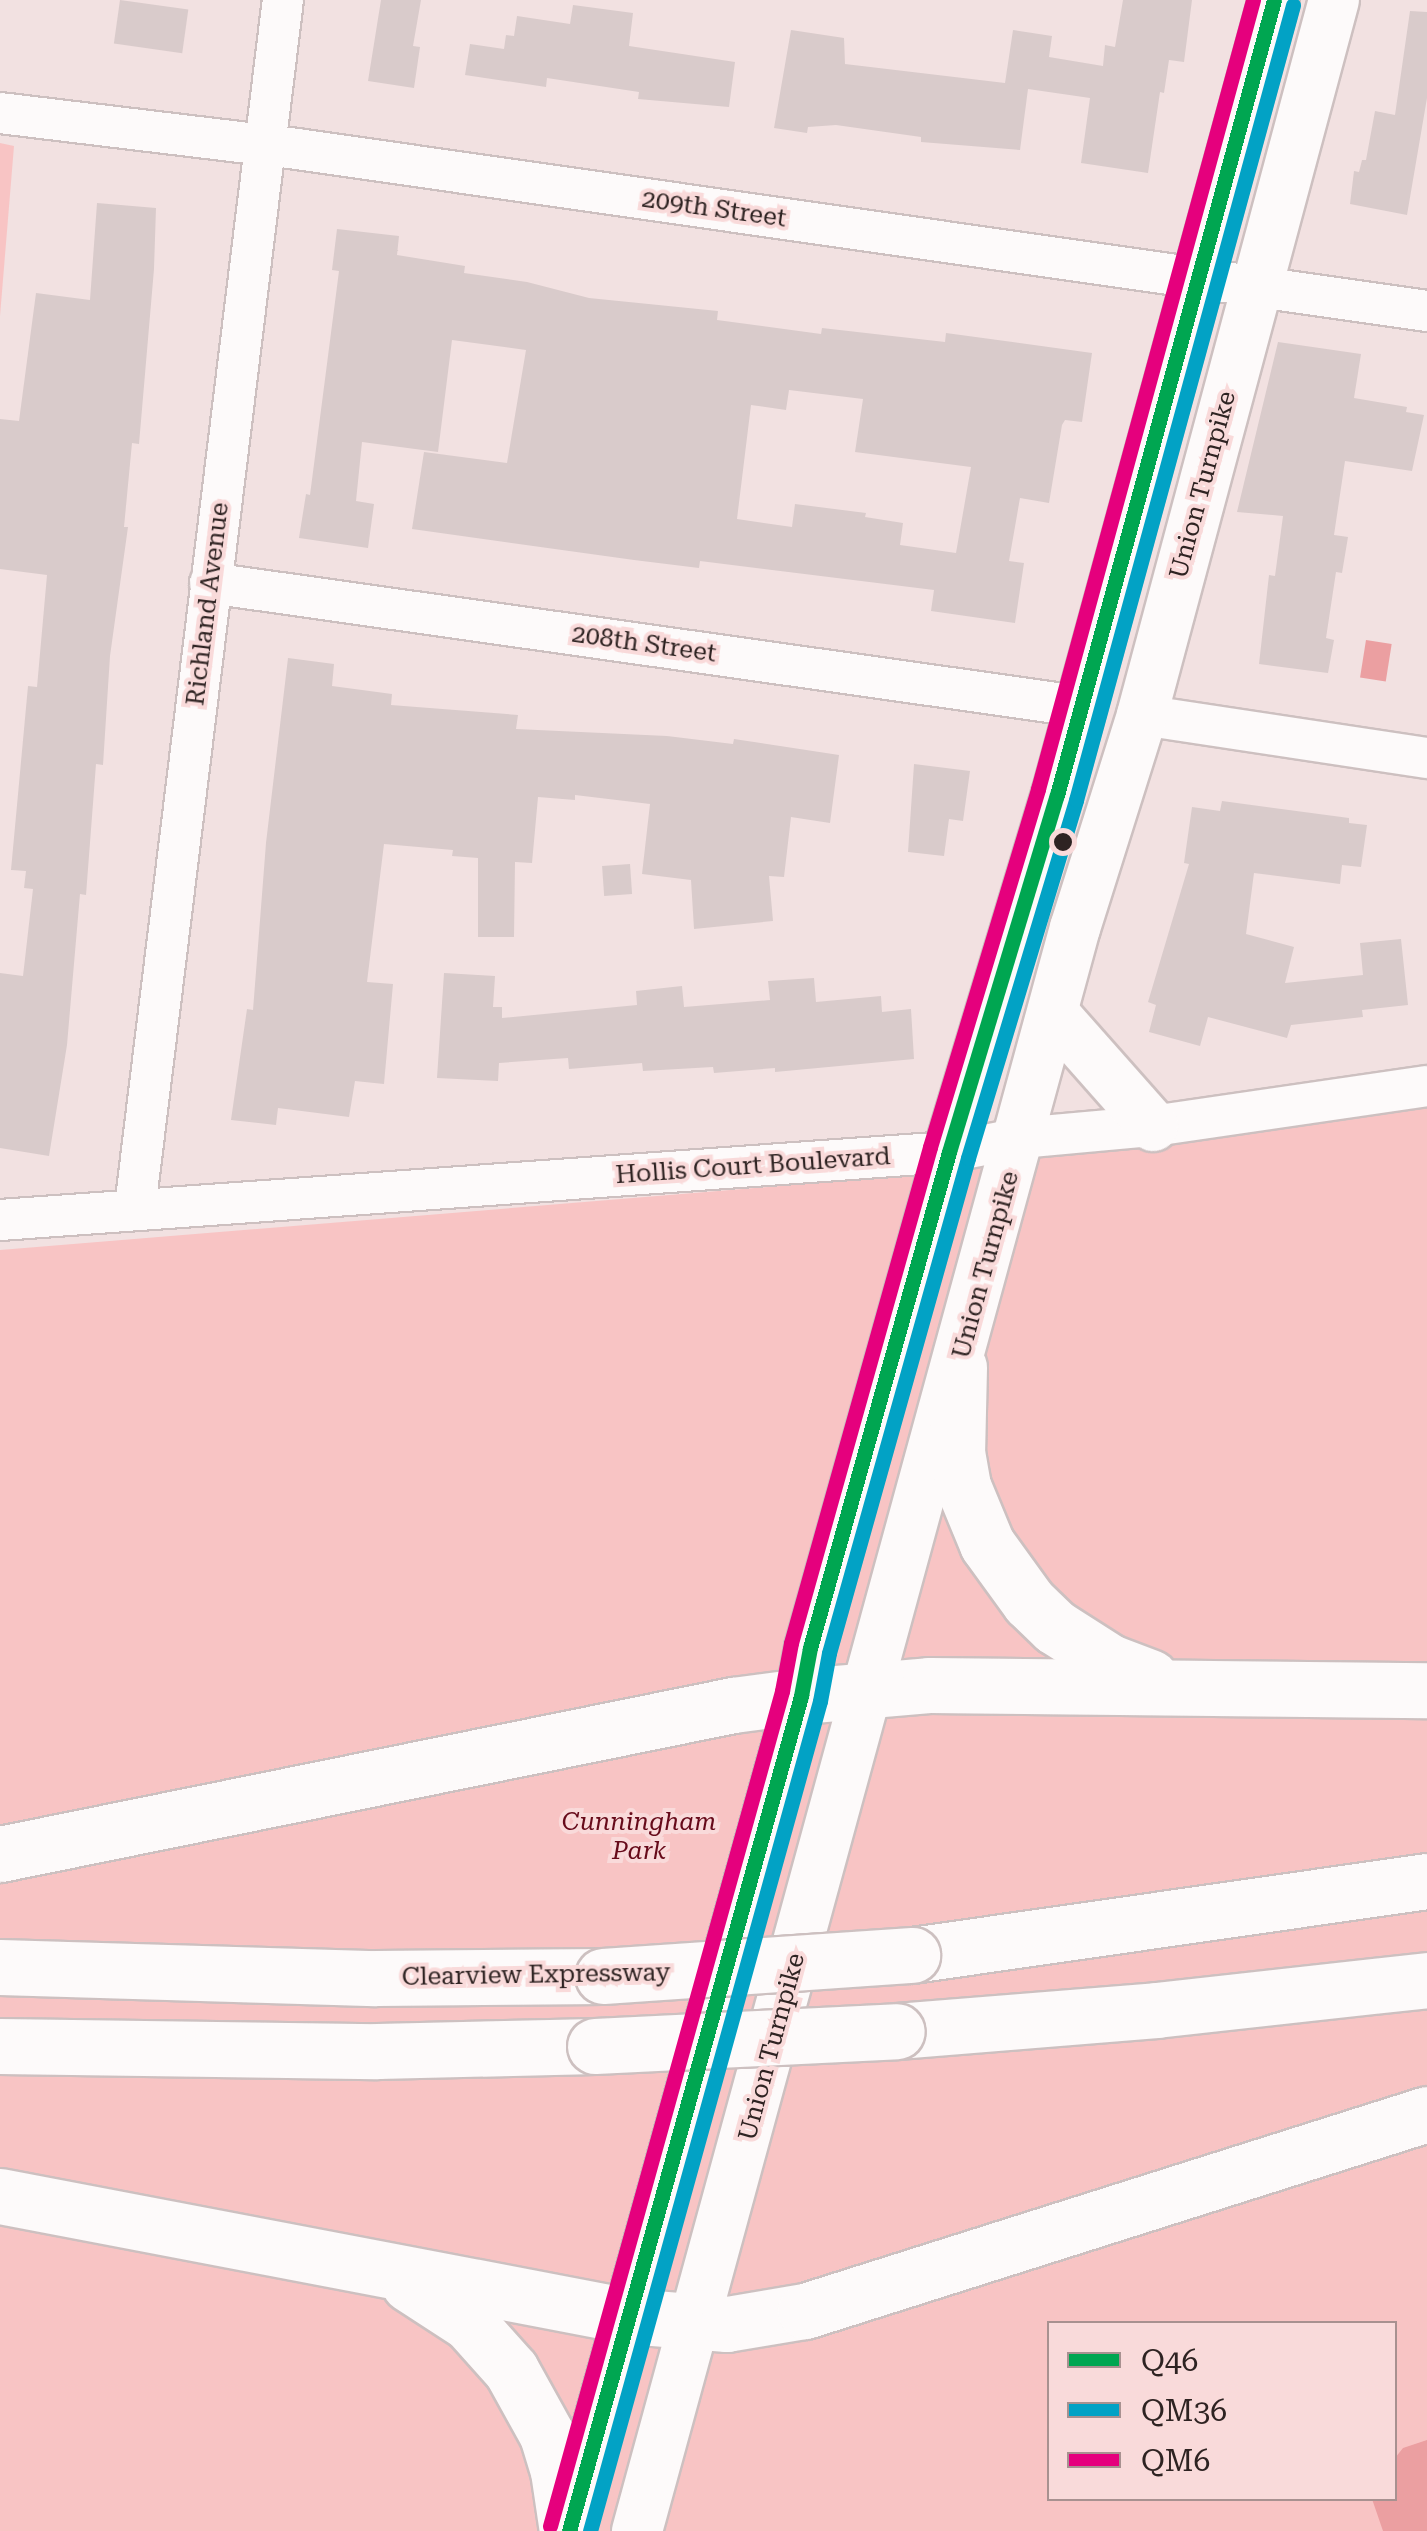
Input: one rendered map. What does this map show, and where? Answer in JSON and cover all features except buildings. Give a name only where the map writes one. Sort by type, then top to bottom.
[{"type":"highway","points":[[959,1367],[956,1415],[963,1486],[988,1544],[1030,1602],[1056,1628],[1110,1662],[1170,1682],[1222,1688]]},
{"type":"highway","points":[[0,1854],[733,1705],[801,1696],[929,1684],[1427,1690]]},
{"type":"highway","name":"Clearview Expressway","points":[[0,1968],[376,1978],[603,1976],[912,1955],[1427,1881]]},
{"type":"highway","points":[[0,2046],[305,2050],[595,2046],[898,2031],[1156,2010],[1427,1980]]},
{"type":"highway","points":[[0,2196],[630,2316],[754,2322],[805,2311],[1427,2114]]},
{"type":"highway","points":[[345,2261],[419,2288],[469,2322],[491,2344],[512,2370],[547,2435],[568,2531]]},
{"type":"main road","points":[[568,2531],[949,1152],[1057,796],[1078,706],[1274,0]]},
{"type":"main road","name":"Union Turnpike","points":[[638,2531],[1053,1013],[1142,715],[1334,0]]},
{"type":"main road","points":[[1053,1013],[1152,1126]]},
{"type":"street","name":"Richland Avenue","points":[[135,1208],[282,0]]},
{"type":"street","name":"209th Street","points":[[0,112],[264,144],[1427,311]]},
{"type":"street","name":"208th Street","points":[[210,583],[1078,706]]},
{"type":"street","points":[[1142,715],[1427,758]]},
{"type":"street","name":"Hollis Court Boulevard","points":[[0,1220],[949,1152],[1020,1138],[1152,1126],[1427,1086]]},
{"type":"green space","points":[[0,143],[14,146],[0,316]]},
{"type":"green space","name":"Cunningham Park","points":[[1427,1101],[1427,2531],[0,2531],[0,1250],[938,1173]]},
{"type":"shaded area","points":[[1366,640],[1392,644],[1386,682],[1360,678]]},
{"type":"shaded area","points":[[1427,2440],[1427,2531],[1383,2531],[1373,2501],[1397,2501],[1397,2456],[1403,2448]]},
{"type":"transit line","name":"QM6","points":[[550,2526],[782,1691],[791,1643],[930,1147],[1038,789],[1253,0]]},
{"type":"transit line","name":"Q46","points":[[569,2531],[801,1696],[810,1648],[949,1152],[1057,795],[1274,0]]},
{"type":"transit line","name":"QM36","points":[[590,2531],[820,1701],[829,1653],[968,1158],[1076,800],[1293,5]]}]
